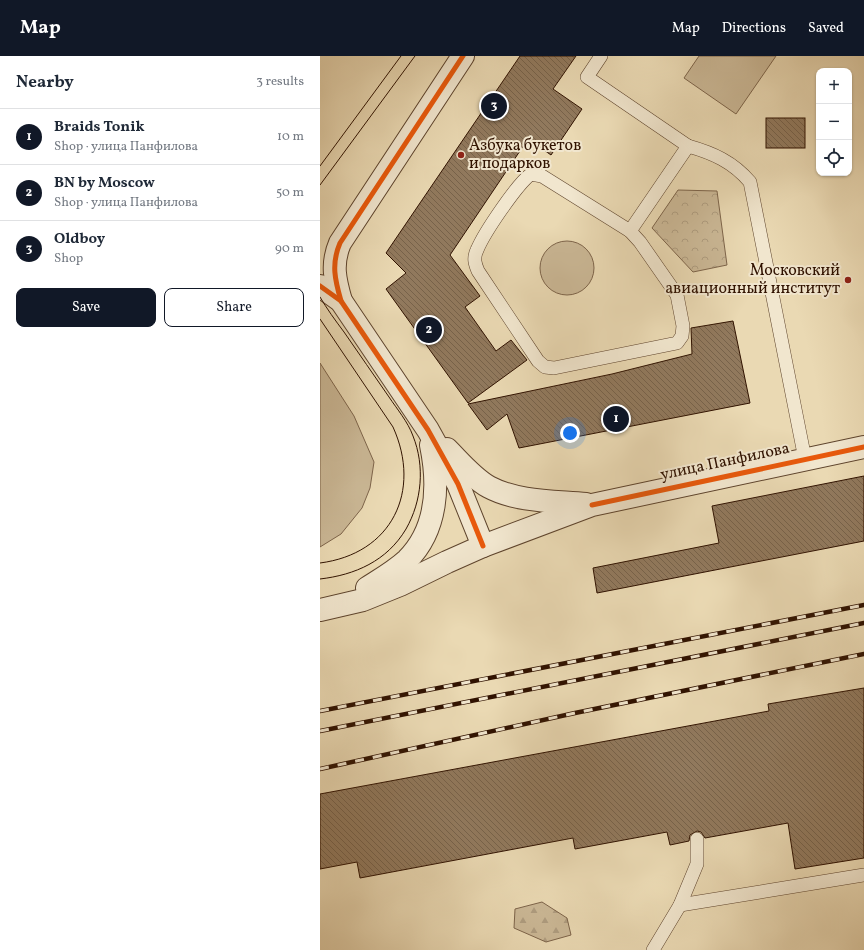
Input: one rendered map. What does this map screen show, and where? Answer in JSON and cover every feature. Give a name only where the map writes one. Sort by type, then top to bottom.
[{"type":"street","points":[[463,56],[340,243],[335,253],[334,278],[341,301],[428,430],[458,484],[483,546]]},
{"type":"street","points":[[320,286],[341,301]]},
{"type":"street","points":[[428,430],[472,474],[488,486],[502,493],[521,497],[592,505]]},
{"type":"street","points":[[329,608],[395,570],[408,559],[420,544],[429,524],[435,504],[434,458],[428,430]]},
{"type":"street","name":"улица Панфилова","points":[[329,608],[363,600],[400,585],[483,546],[592,505],[864,447]]},
{"type":"lane","points":[[601,56],[587,77],[688,146],[713,153],[740,170],[750,182],[804,459]]},
{"type":"lane","points":[[630,231],[688,146]]},
{"type":"lane","points":[[531,174],[542,176],[630,231],[640,242],[677,295],[683,326],[682,336],[677,342],[608,358],[554,368],[545,367],[538,361],[478,271],[474,261],[476,250],[523,180],[531,174]]},
{"type":"lane","points":[[653,950],[680,905],[697,864],[697,839]]},
{"type":"lane","points":[[680,905],[864,875]]},
{"type":"green space","points":[[699,56],[776,56],[736,114],[684,78]]},
{"type":"green space","points":[[678,190],[717,191],[727,265],[693,272],[652,228]]},
{"type":"green space","points":[[567,241],[577,243],[586,249],[592,258],[594,268],[592,278],[586,287],[577,293],[567,295],[557,293],[548,287],[542,278],[540,268],[542,258],[548,249],[557,243]]},
{"type":"green space","points":[[320,363],[354,416],[374,462],[370,488],[362,508],[341,534],[320,547]]},
{"type":"green space","points":[[542,902],[567,918],[571,935],[546,942],[514,928],[515,909]]},
{"type":"building","points":[[520,56],[576,56],[553,89],[582,109],[551,155],[528,139],[450,255],[480,296],[465,307],[496,351],[511,340],[527,360],[468,403],[386,289],[406,273],[386,253]]},
{"type":"building","points":[[766,118],[805,118],[805,148],[766,148]]},
{"type":"building","points":[[733,321],[750,403],[519,448],[507,414],[487,430],[468,404],[612,374],[692,354],[691,328]]},
{"type":"building","points":[[864,476],[864,541],[597,593],[593,568],[719,543],[712,506]]},
{"type":"building","points":[[864,688],[864,858],[795,869],[788,823],[705,838],[701,832],[697,831],[690,835],[689,841],[670,845],[667,832],[575,849],[573,838],[360,878],[357,862],[320,869],[320,794],[769,711],[768,704]]},
{"type":"tram line","points":[[320,166],[401,56]]},
{"type":"tram line","points":[[320,185],[415,56]]},
{"type":"tram line","points":[[320,297],[408,426],[417,447],[420,471],[420,483],[416,507],[406,529],[389,550],[380,558],[358,570],[320,579]]},
{"type":"tram line","points":[[320,319],[393,427],[401,451],[404,474],[402,496],[394,516],[382,533],[366,547],[345,557],[320,563]]},
{"type":"railway","points":[[320,711],[864,605]]},
{"type":"railway","points":[[320,731],[864,623]]},
{"type":"railway","points":[[320,769],[575,713],[864,654]]},
{"type":"cycle path","points":[[341,301],[335,272],[337,251],[340,243],[463,56]]},
{"type":"cycle path","points":[[320,286],[341,301],[428,430],[458,484],[483,546]]},
{"type":"cycle path","points":[[592,505],[864,447]]},
{"type":"place","name":"Oldboy","points":[[494,106]]},
{"type":"place","name":"Азбука букетов и подарков","points":[[461,155]]},
{"type":"place","name":"Московский авиационный институт","points":[[848,280]]},
{"type":"place","name":"BN by Moscow","points":[[429,330]]},
{"type":"place","name":"Braids Tonik","points":[[616,419]]}]
